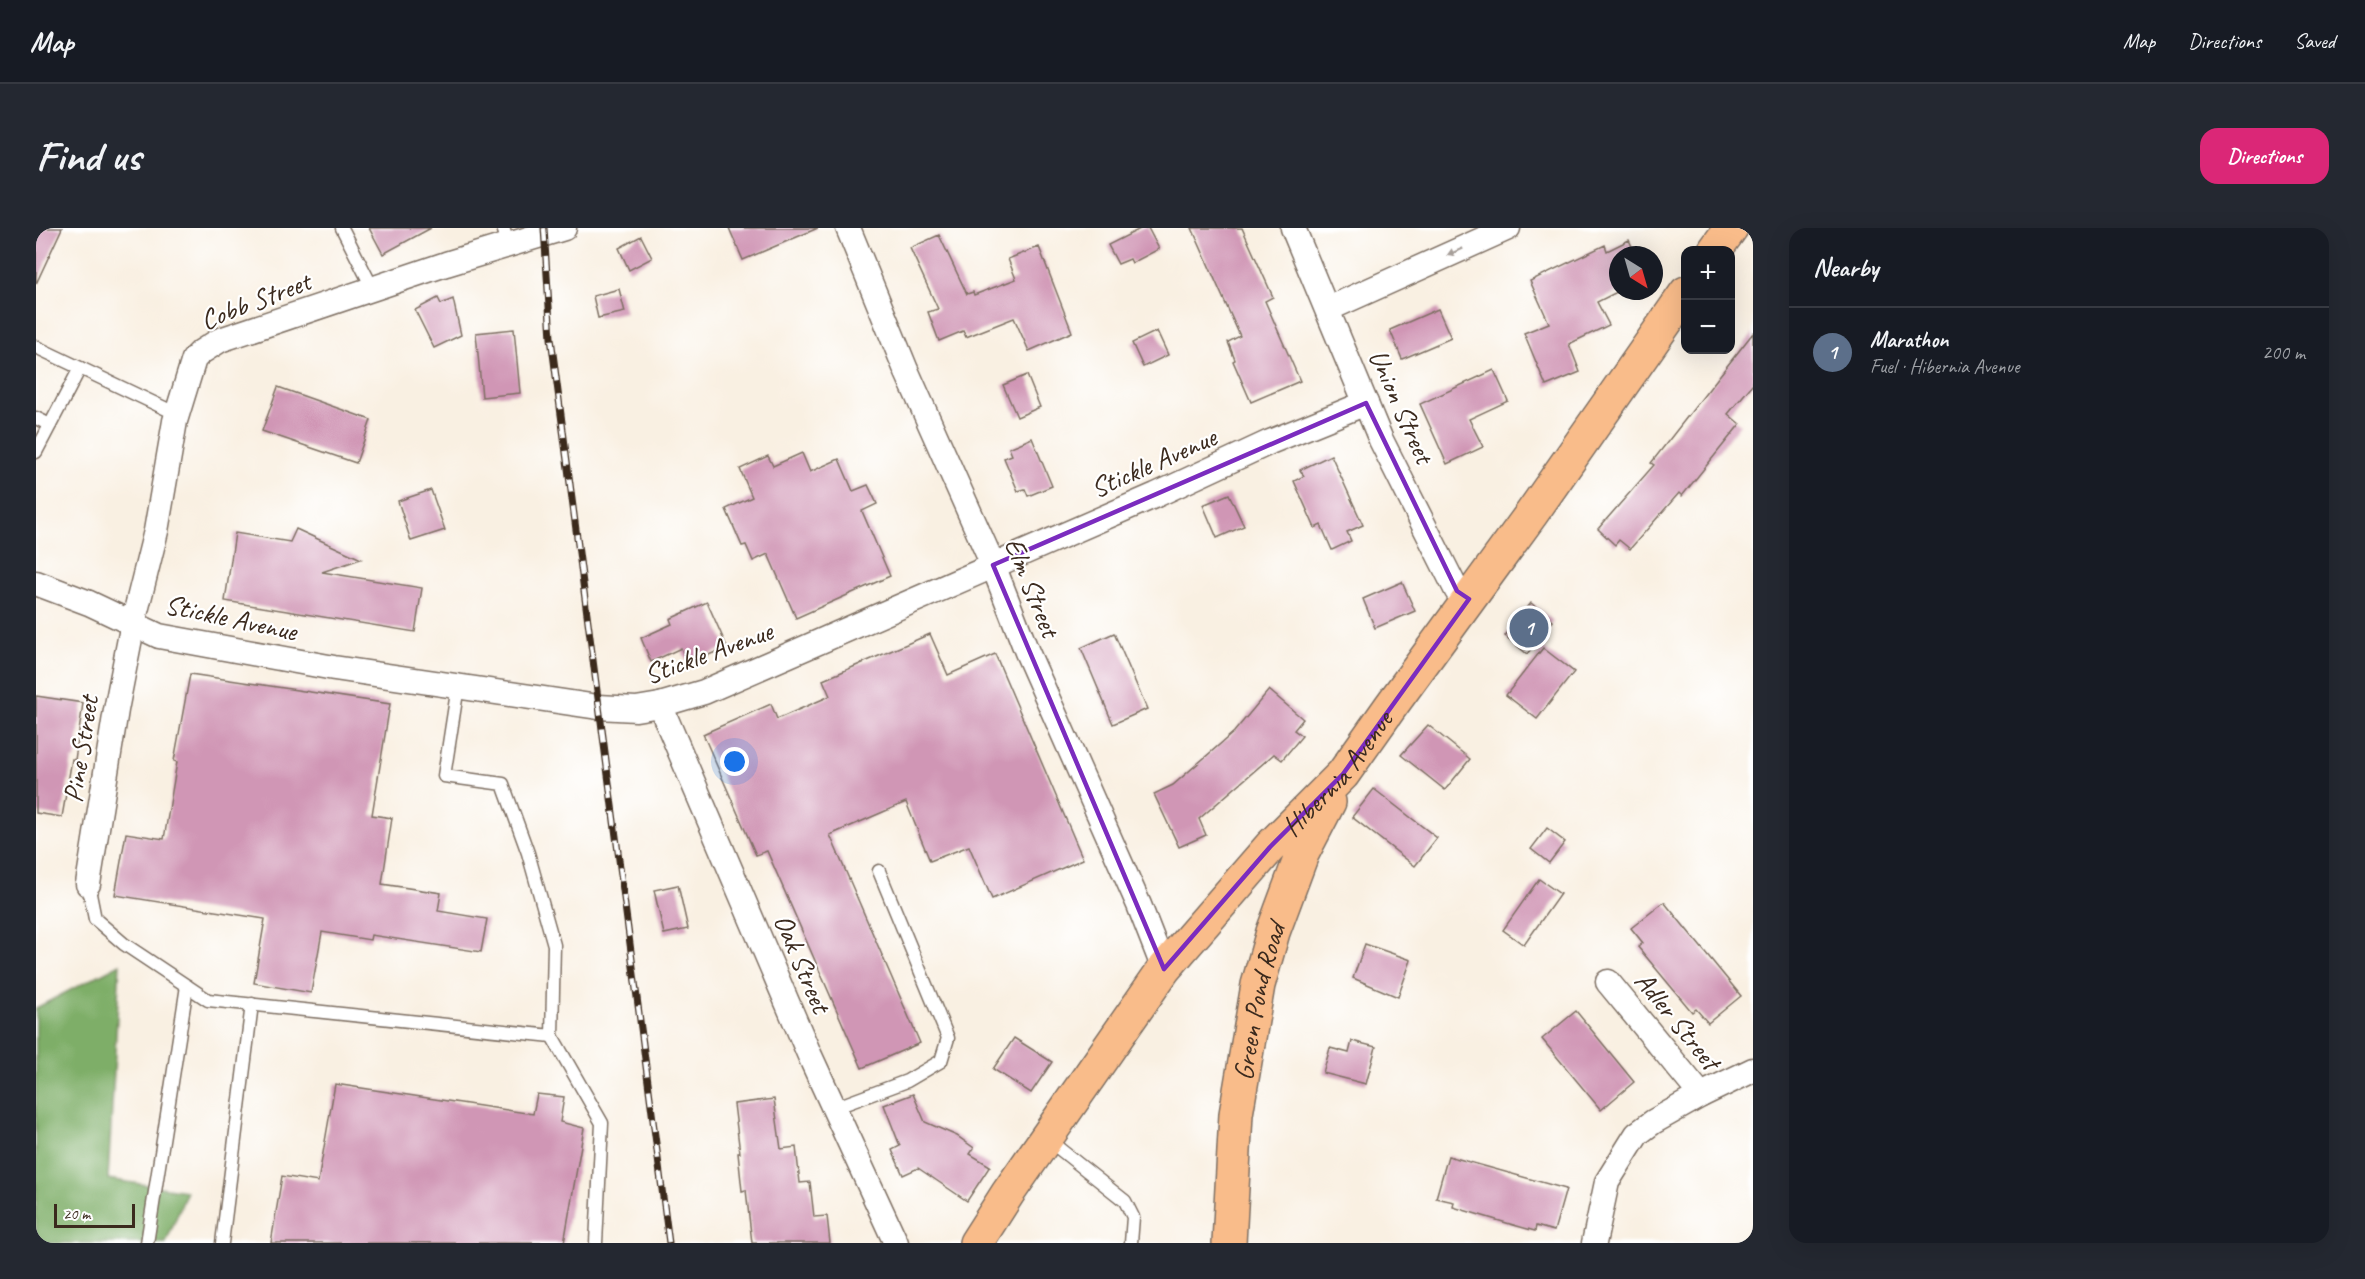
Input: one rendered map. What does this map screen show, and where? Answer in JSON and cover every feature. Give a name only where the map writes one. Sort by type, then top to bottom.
[{"type":"main road","points":[[1718,246],[1731,228]]},
{"type":"main road","name":"Hibernia Avenue","points":[[976,1243],[1164,969],[1270,847],[1343,774],[1681,300]]},
{"type":"main road","name":"Green Pond Road","points":[[1229,1243],[1236,1114],[1258,985],[1273,932],[1302,854],[1343,774]]},
{"type":"street","name":"Cobb Street","points":[[133,623],[156,531],[177,414],[194,359],[220,340],[373,289],[506,236],[564,228]]},
{"type":"street","name":"Elm Street","points":[[849,228],[906,370],[993,565],[1027,652],[1139,905],[1164,969]]},
{"type":"street","name":"Union Street","points":[[1293,228],[1381,440],[1456,591],[1469,599]]},
{"type":"street","points":[[1328,309],[1508,228]]},
{"type":"street","name":"Stickle Avenue","points":[[36,583],[89,603],[159,636],[334,668],[598,707],[636,709],[660,705],[704,692],[1156,495],[1270,442],[1366,403]]},
{"type":"street","name":"Pine Street","points":[[88,884],[116,710],[133,623]]},
{"type":"street","name":"Oak Street","points":[[660,705],[834,1108],[896,1243]]},
{"type":"street","name":"Adler Street","points":[[1608,982],[1701,1095]]},
{"type":"street","points":[[1594,1243],[1607,1182],[1637,1134],[1653,1122],[1701,1095],[1753,1070]]},
{"type":"lane","points":[[342,228],[373,289]]},
{"type":"lane","points":[[36,347],[177,414]]},
{"type":"lane","points":[[36,452],[80,368]]},
{"type":"lane","points":[[36,418],[50,424]]},
{"type":"lane","points":[[458,686],[444,776],[503,784],[528,853],[554,945],[552,1036],[602,1123],[596,1243]]},
{"type":"lane","points":[[834,1108],[908,1081],[941,1061],[948,1038],[879,871]]},
{"type":"lane","points":[[88,884],[95,919],[124,944],[208,1000],[552,1036]]},
{"type":"lane","points":[[147,1243],[188,986]]},
{"type":"lane","points":[[222,1243],[252,1004]]},
{"type":"lane","points":[[1046,1139],[1125,1201],[1133,1216],[1131,1243]]},
{"type":"highlighted area","points":[[1366,403],[1457,591],[1469,599],[1343,774],[1270,847],[1164,969],[993,565]]},
{"type":"green space","points":[[120,964],[108,1179],[187,1191],[166,1243],[36,1243],[36,1008]]},
{"type":"building","points":[[36,228],[62,228],[36,284]]},
{"type":"building","points":[[369,228],[431,228],[383,254]]},
{"type":"building","points":[[729,228],[818,228],[743,260]]},
{"type":"building","points":[[1142,228],[1148,228],[1159,249],[1132,263],[1130,259],[1118,264],[1108,245]]},
{"type":"building","points":[[1192,228],[1242,228],[1273,297],[1265,301],[1300,381],[1251,402],[1233,361],[1235,360],[1228,342],[1240,336]]},
{"type":"building","points":[[939,235],[967,294],[973,292],[974,295],[1016,279],[1008,259],[1039,247],[1072,332],[1029,351],[1014,318],[966,337],[963,331],[939,341],[928,312],[938,309],[910,248]]},
{"type":"building","points":[[641,236],[652,258],[629,270],[619,248]]},
{"type":"building","points":[[1629,240],[1632,246],[1617,246]]},
{"type":"building","points":[[1605,245],[1607,251],[1609,250],[1609,296],[1597,302],[1609,325],[1569,344],[1580,372],[1546,386],[1524,333],[1549,323],[1530,281]]},
{"type":"building","points":[[619,289],[625,312],[598,318],[593,296]]},
{"type":"building","points":[[438,298],[441,304],[453,299],[461,335],[434,348],[415,310]]},
{"type":"building","points":[[1438,309],[1451,338],[1402,359],[1390,330]]},
{"type":"building","points":[[514,329],[520,393],[482,397],[476,333]]},
{"type":"building","points":[[1157,331],[1168,355],[1143,367],[1132,343]]},
{"type":"building","points":[[1753,333],[1753,384],[1728,414],[1740,424],[1682,496],[1679,493],[1630,549],[1619,540],[1615,545],[1598,529],[1654,465],[1651,463]]},
{"type":"building","points":[[1494,370],[1508,401],[1469,419],[1483,447],[1447,464],[1420,404]]},
{"type":"building","points":[[1027,375],[1040,407],[1017,417],[1003,385]]},
{"type":"building","points":[[278,387],[371,420],[356,463],[262,431]]},
{"type":"building","points":[[1032,438],[1052,486],[1028,496],[1025,489],[1018,491],[1004,458],[1012,455],[1009,448]]},
{"type":"building","points":[[802,453],[810,472],[839,459],[853,491],[868,485],[877,504],[862,511],[890,576],[796,618],[768,554],[753,561],[746,545],[742,546],[726,509],[752,497],[740,469],[768,456],[773,466]]},
{"type":"building","points":[[1331,455],[1363,525],[1347,532],[1351,541],[1332,550],[1321,525],[1315,528],[1294,481],[1304,476],[1300,470]]},
{"type":"building","points":[[431,490],[445,530],[411,541],[398,501]]},
{"type":"building","points":[[1229,494],[1244,526],[1217,538],[1203,505]]},
{"type":"building","points":[[296,529],[361,559],[322,572],[422,588],[415,632],[225,601],[235,533],[290,542]]},
{"type":"building","points":[[1402,582],[1415,611],[1375,628],[1363,599]]},
{"type":"building","points":[[707,602],[727,647],[688,664],[681,648],[651,662],[641,638],[672,624],[670,619]]},
{"type":"building","points":[[1531,603],[1553,621],[1527,654],[1505,636]]},
{"type":"building","points":[[1114,633],[1147,709],[1113,724],[1081,648]]},
{"type":"building","points":[[930,634],[948,675],[995,654],[1083,859],[992,899],[969,846],[930,861],[906,802],[830,835],[920,1043],[862,1068],[767,851],[756,855],[703,734],[771,704],[777,719],[830,696],[823,680]]},
{"type":"building","points":[[1543,648],[1574,672],[1537,719],[1506,695]]},
{"type":"building","points":[[190,674],[390,704],[372,815],[392,818],[382,884],[441,893],[438,911],[487,919],[481,952],[371,935],[370,940],[322,932],[311,993],[254,983],[265,919],[115,895],[126,833],[164,839],[177,762],[174,761]]},
{"type":"building","points":[[1269,690],[1303,719],[1294,730],[1302,736],[1282,760],[1274,754],[1199,819],[1206,835],[1179,847],[1154,794],[1173,785],[1234,732]]},
{"type":"building","points":[[36,696],[83,703],[75,760],[72,759],[62,817],[36,813]]},
{"type":"building","points":[[1428,725],[1470,759],[1445,790],[1401,755]]},
{"type":"building","points":[[1374,789],[1437,838],[1415,866],[1352,817]]},
{"type":"building","points":[[1547,828],[1565,842],[1549,863],[1531,849]]},
{"type":"building","points":[[1539,879],[1560,894],[1524,945],[1503,930]]},
{"type":"building","points":[[678,885],[688,929],[664,934],[654,890]]},
{"type":"building","points":[[1664,902],[1741,996],[1708,1023],[1696,1009],[1692,1012],[1638,947],[1643,943],[1631,928]]},
{"type":"building","points":[[1365,944],[1411,960],[1398,997],[1353,978]]},
{"type":"building","points":[[1576,1011],[1634,1082],[1601,1110],[1542,1039]]},
{"type":"building","points":[[1014,1038],[1052,1062],[1031,1093],[993,1069]]},
{"type":"building","points":[[1352,1041],[1376,1047],[1366,1084],[1323,1073],[1330,1048],[1349,1053]]},
{"type":"building","points":[[335,1084],[533,1114],[537,1094],[564,1097],[560,1122],[584,1128],[564,1243],[271,1243],[282,1176],[318,1182]]},
{"type":"building","points":[[913,1094],[925,1122],[957,1136],[974,1148],[970,1154],[990,1166],[967,1201],[918,1168],[903,1175],[892,1150],[900,1146],[884,1105]]},
{"type":"building","points":[[774,1099],[781,1149],[796,1147],[800,1183],[810,1182],[814,1217],[827,1216],[830,1243],[752,1243],[746,1190],[742,1191],[734,1104]]},
{"type":"building","points":[[1448,1156],[1566,1189],[1554,1231],[1536,1226],[1535,1231],[1453,1207],[1454,1202],[1436,1198]]},
{"type":"railway","points":[[544,228],[551,338],[669,1243]]},
{"type":"place","name":"Marathon","points":[[1529,628]]}]
